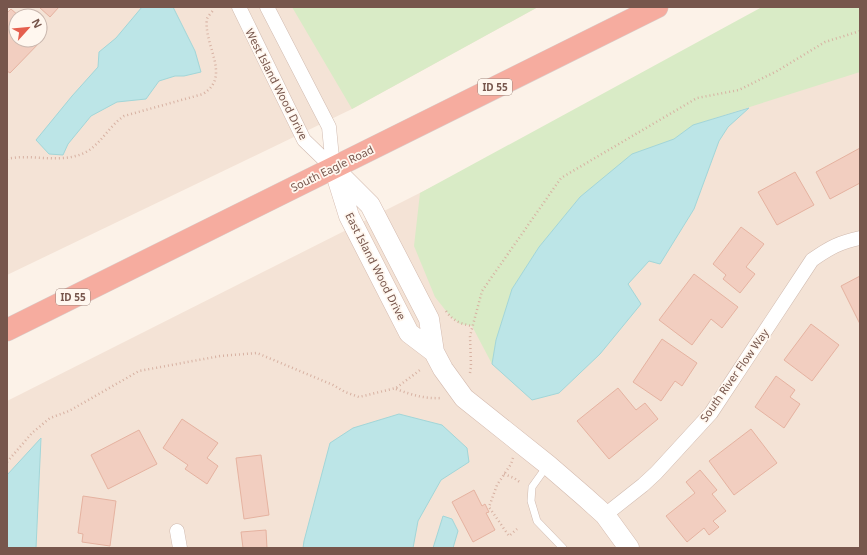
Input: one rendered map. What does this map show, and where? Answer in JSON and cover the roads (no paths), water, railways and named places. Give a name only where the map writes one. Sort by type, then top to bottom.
[{"type":"highway","name":"South Eagle Road","points":[[7,330],[657,7]]},
{"type":"street","name":"West Island Wood Drive","points":[[239,7],[304,140],[333,168]]},
{"type":"street","points":[[267,7],[329,127],[333,168]]},
{"type":"street","name":"East Island Wood Drive","points":[[333,168],[370,205],[429,319],[434,352],[443,369],[464,398],[548,464],[605,515],[629,548]]},
{"type":"street","name":"South River Flow Way","points":[[605,515],[643,485],[711,413],[812,260],[827,249],[844,241],[860,238]]},
{"type":"street","points":[[177,531],[180,548]]},
{"type":"lane","points":[[548,464],[532,487],[531,501],[537,521],[563,548]]},
{"type":"water","points":[[142,7],[173,7],[195,51],[201,72],[184,76],[175,76],[159,81],[146,99],[117,102],[91,116],[68,144],[63,155],[49,154],[36,140],[98,67],[99,52],[116,38]]},
{"type":"water","points":[[749,108],[728,127],[719,141],[694,209],[660,264],[649,261],[628,284],[641,304],[600,354],[559,393],[532,400],[492,364],[496,340],[512,289],[539,247],[580,197],[632,154],[674,139],[693,125]]},
{"type":"water","points":[[399,414],[442,425],[467,448],[469,462],[441,480],[418,521],[413,548],[303,548],[330,443],[353,428]]},
{"type":"water","points":[[41,438],[36,548],[7,548],[7,475]]},
{"type":"water","points":[[443,516],[452,519],[458,531],[453,548],[433,548]]}]
